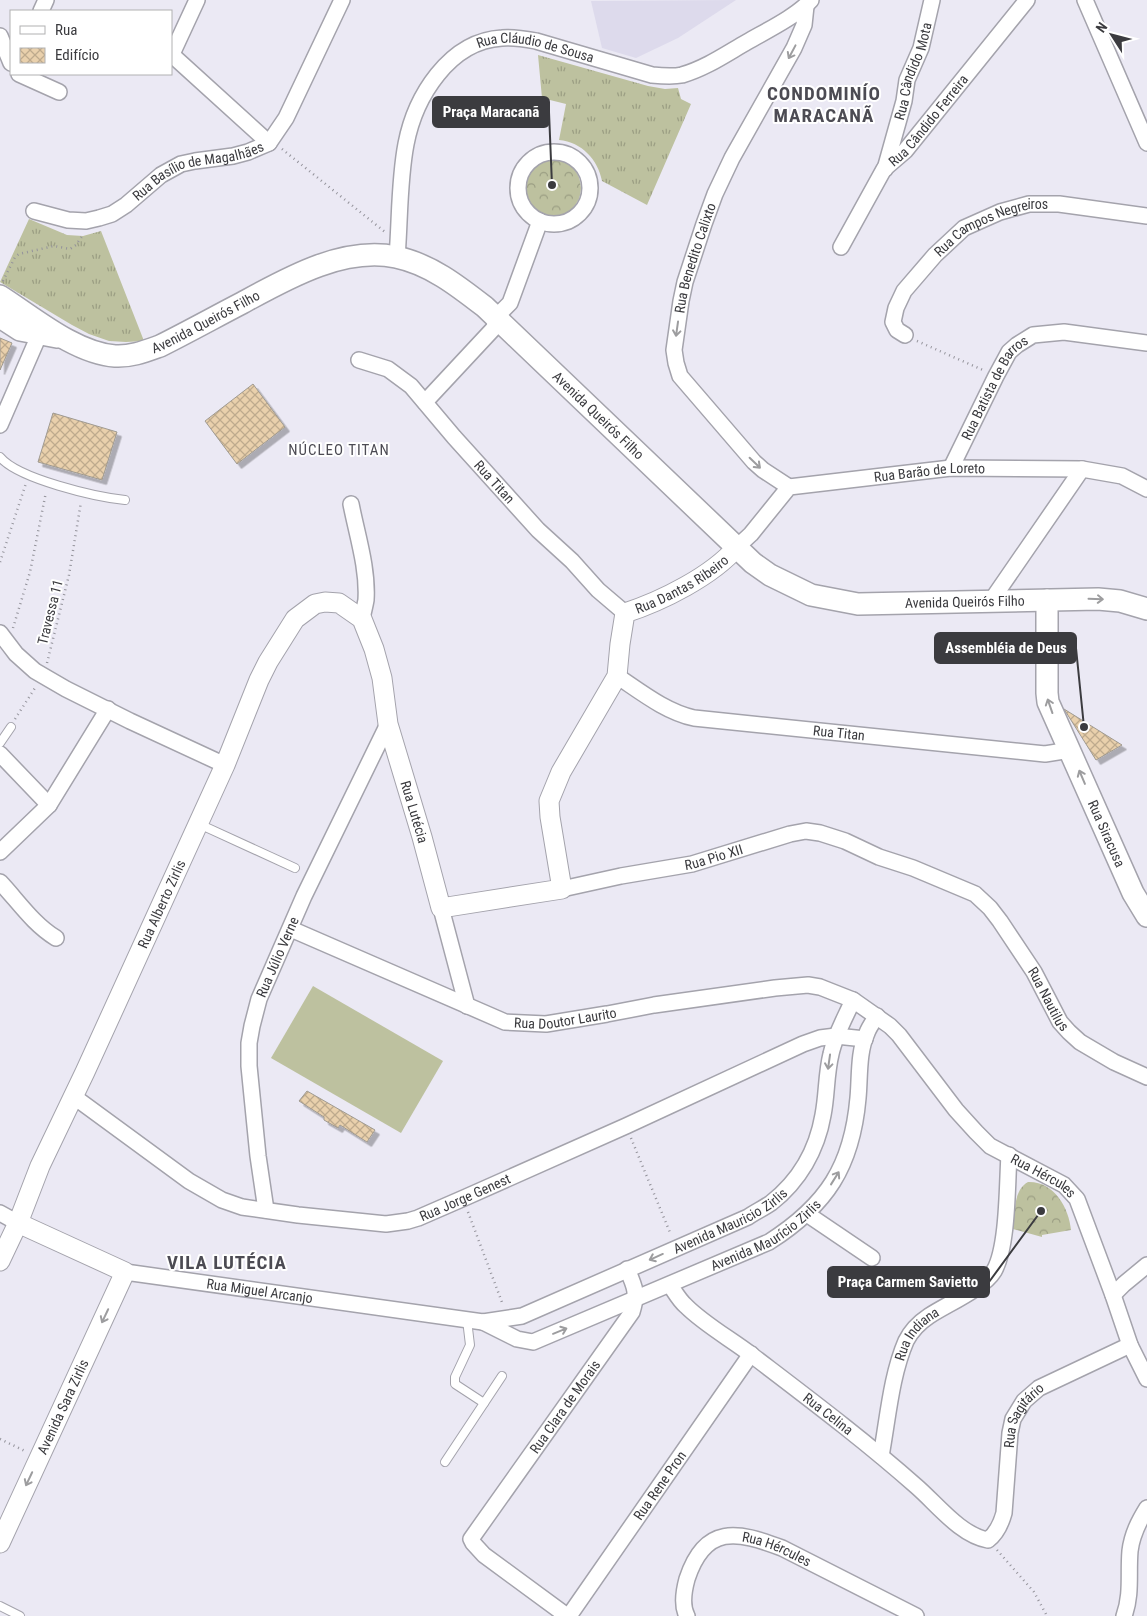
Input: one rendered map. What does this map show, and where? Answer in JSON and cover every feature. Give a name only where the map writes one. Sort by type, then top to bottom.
[{"type":"main road","name":"Avenida Queirós Filho","points":[[1,289],[41,329],[85,348],[115,356],[139,354],[168,342],[300,273],[337,261],[358,257],[383,255],[397,258],[420,265],[447,279],[496,317],[753,563],[791,586],[811,595],[858,604],[1098,599],[1120,601],[1147,609]]},
{"type":"main road","name":"Avenida Queirós Filho","points":[[0,317],[20,330],[41,329]]},
{"type":"main road","name":"Rua Siracusa","points":[[1047,600],[1048,702],[1133,893],[1147,916]]},
{"type":"street","points":[[197,0],[172,54],[269,143]]},
{"type":"street","name":"Rua Basílio de Magalhães","points":[[34,211],[68,220],[86,221],[99,218],[112,214],[161,176],[181,164],[233,156],[269,143],[286,118],[342,0]]},
{"type":"street","name":"Rua Cândido Mota","points":[[884,169],[904,101],[906,80],[921,48],[932,0]]},
{"type":"street","name":"Rua Cândido Ferreira","points":[[840,247],[884,169],[905,151],[1027,0]]},
{"type":"street","points":[[1085,0],[1147,143]]},
{"type":"street","name":"Rua Cláudio de Sousa","points":[[397,258],[404,159],[406,142],[413,120],[421,100],[433,81],[447,64],[466,49],[500,38],[519,38],[536,41],[652,74],[680,75],[698,70],[768,30],[806,2]]},
{"type":"street","name":"Rua Benedito Calixto","points":[[789,487],[754,462],[680,376],[674,350],[685,282],[715,194],[732,158],[794,48],[804,25],[806,2]]},
{"type":"street","points":[[0,36],[10,61]]},
{"type":"street","points":[[21,75],[59,92]]},
{"type":"street","points":[[552,152],[563,153],[574,158],[583,166],[589,176],[591,188],[589,200],[583,210],[574,218],[563,223],[552,224],[540,221],[530,215],[522,206],[518,194],[522,171],[540,155],[552,152]]},
{"type":"street","name":"Rua Campos Negreiros","points":[[905,335],[897,330],[894,322],[896,308],[904,290],[934,255],[964,228],[1000,212],[1029,204],[1059,204],[1147,216]]},
{"type":"street","points":[[425,402],[494,328],[496,317],[510,302],[540,221]]},
{"type":"street","points":[[0,425],[41,329]]},
{"type":"street","name":"Rua Batista de Barros","points":[[951,468],[996,376],[1010,352],[1017,345],[1034,335],[1064,332],[1147,343]]},
{"type":"street","name":"Rua Titan","points":[[359,360],[388,369],[412,386],[454,437],[538,530],[598,590],[626,613]]},
{"type":"street","name":"Rua Barão de Loreto","points":[[789,487],[951,468],[1082,469],[1122,476],[1147,490]]},
{"type":"street","points":[[991,601],[1082,469]]},
{"type":"street","points":[[737,547],[751,534],[789,487]]},
{"type":"street","points":[[350,504],[366,586],[366,601],[362,619]]},
{"type":"street","name":"Rua Dantas Ribeiro","points":[[617,676],[620,644],[626,613],[642,608],[697,579],[728,558],[737,547]]},
{"type":"street","name":"Rua Alberto Zirlis","points":[[0,1261],[18,1223],[40,1166],[225,765],[268,662],[295,619],[315,604],[325,602],[339,603],[362,619]]},
{"type":"street","name":"Rua Lutécia","points":[[362,619],[374,649],[382,678],[388,724],[442,908],[467,1006]]},
{"type":"street","points":[[4,638],[28,666],[43,676],[225,765]]},
{"type":"street","points":[[562,889],[549,801],[561,772],[617,676]]},
{"type":"street","name":"Rua Titan","points":[[617,676],[681,716],[1045,754],[1070,750]]},
{"type":"street","points":[[0,852],[49,805],[108,709]]},
{"type":"street","name":"Rua Júlio Verne","points":[[266,1210],[254,1125],[249,1066],[249,1043],[259,999],[304,896],[388,724]]},
{"type":"street","points":[[0,754],[49,805]]},
{"type":"street","name":"Rua Pio XII","points":[[442,908],[562,889],[621,876],[692,864],[774,838],[806,831],[820,833],[845,841],[879,857],[913,868],[975,894]]},
{"type":"street","points":[[0,882],[45,932],[56,938]]},
{"type":"street","name":"Rua Nautilus","points":[[975,894],[990,908],[1006,929],[1034,972],[1060,1022],[1069,1032],[1080,1042],[1114,1062],[1147,1077]]},
{"type":"street","name":"Rua Doutor Laurito","points":[[290,929],[505,1022],[546,1024],[654,1005],[808,985],[820,987],[853,1000]]},
{"type":"street","points":[[853,1000],[876,1016]]},
{"type":"street","name":"Avenida Mauricio Zirlis","points":[[483,1322],[515,1317],[748,1217],[771,1203],[799,1174],[818,1138],[823,1114],[830,1055],[836,1036],[853,1000]]},
{"type":"street","name":"Avenida Maurício Zirlis","points":[[528,1342],[533,1342],[769,1242],[788,1230],[807,1214],[836,1178],[846,1158],[856,1119],[862,1049],[876,1016]]},
{"type":"street","name":"Rua Hércules","points":[[876,1016],[899,1035],[976,1132],[990,1146],[1064,1185],[1077,1199],[1130,1345],[1147,1379]]},
{"type":"street","name":"Rua Jorge Genest","points":[[73,1096],[188,1181],[222,1200],[242,1207],[386,1224],[413,1219],[464,1198],[803,1044],[820,1038],[836,1036],[865,1039]]},
{"type":"street","name":"Rua Indiana","points":[[881,1456],[895,1375],[907,1340],[916,1326],[926,1317],[986,1281],[994,1270],[1003,1242],[1009,1155]]},
{"type":"street","points":[[0,1213],[18,1223]]},
{"type":"street","points":[[807,1214],[872,1258]]},
{"type":"street","name":"Rua Miguel Arcanjo","points":[[18,1223],[125,1272],[483,1322]]},
{"type":"street","points":[[1113,1294],[1147,1265]]},
{"type":"street","points":[[627,1269],[635,1286],[636,1299]]},
{"type":"street","name":"Avenida Sara Zirlis","points":[[0,1543],[125,1272]]},
{"type":"street","name":"Rua Celina","points":[[670,1285],[684,1305],[881,1456],[964,1530],[978,1538],[988,1540]]},
{"type":"street","name":"Rua Clara de Morais","points":[[568,1616],[484,1555],[471,1539],[625,1323],[632,1312],[636,1299]]},
{"type":"street","points":[[515,1317],[528,1342]]},
{"type":"street","points":[[483,1322],[516,1339],[528,1342]]},
{"type":"street","name":"Rua Sagitário","points":[[988,1540],[994,1536],[1001,1524],[1004,1513],[1010,1432],[1013,1419],[1024,1401],[1039,1388],[1130,1345]]},
{"type":"street","name":"Rua Rene Pron","points":[[568,1616],[750,1354]]},
{"type":"street","points":[[1124,1616],[1129,1603],[1130,1550],[1136,1526],[1147,1508]]},
{"type":"street","name":"Rua Hércules","points":[[687,1616],[684,1602],[685,1586],[692,1563],[701,1549],[723,1536],[740,1535],[782,1548],[916,1616]]},
{"type":"lane","points":[[0,457],[12,467],[29,475],[104,498],[125,500]]},
{"type":"lane","points":[[0,743],[10,727]]},
{"type":"lane","points":[[198,824],[295,868]]},
{"type":"lane","points":[[468,1320],[469,1350],[455,1377],[455,1384],[484,1403]]},
{"type":"lane","points":[[445,1462],[502,1376]]},
{"type":"lane","points":[[0,1606],[20,1616]]},
{"type":"path","points":[[269,143],[280,148],[387,233]]},
{"type":"path","points":[[1,289],[15,256],[54,246],[70,249],[76,246],[83,236]]},
{"type":"path","points":[[905,335],[996,376]]},
{"type":"path","points":[[0,562],[29,475]]},
{"type":"path","points":[[4,638],[30,572],[48,481]]},
{"type":"path","name":"Travessa 11","points":[[10,727],[43,676],[69,576],[82,492]]},
{"type":"path","points":[[626,1126],[676,1248]]},
{"type":"path","points":[[464,1198],[515,1317]]},
{"type":"path","points":[[0,1439],[39,1458]]},
{"type":"path","points":[[988,1540],[1034,1592],[1047,1616]]},
{"type":"shaded area","points":[[736,0],[678,38],[636,58],[602,48],[591,1]]},
{"type":"green space","points":[[538,55],[648,86],[665,89],[678,88],[681,99],[691,104],[647,205],[602,181],[597,166],[588,153],[575,144],[559,140],[566,104],[542,98]]},
{"type":"green space","points":[[552,159],[568,164],[576,172],[581,188],[576,204],[568,212],[552,217],[536,212],[528,204],[523,188],[528,172],[536,164]]},
{"type":"green space","points":[[29,219],[67,235],[83,236],[101,231],[144,341],[109,341],[89,334],[0,282]]},
{"type":"green space","points":[[313,986],[443,1061],[401,1133],[271,1058]]},
{"type":"green space","points":[[1028,1182],[1037,1183],[1053,1191],[1067,1213],[1071,1230],[1042,1235],[1042,1237],[1013,1229],[1017,1196]]},
{"type":"building","points":[[0,338],[12,343],[0,370]]},
{"type":"building","points":[[253,384],[285,427],[237,464],[205,421]]},
{"type":"building","points":[[53,413],[117,432],[102,480],[38,462]]},
{"type":"building","points":[[1064,709],[1122,745],[1096,760]]},
{"type":"building","points":[[307,1091],[375,1130],[367,1142],[340,1125],[338,1128],[324,1120],[324,1117],[299,1101]]},
{"type":"place","name":"Praça Maracanã","points":[[552,185]]},
{"type":"place","name":"Assembléia de Deus","points":[[1084,727]]},
{"type":"place","name":"Praça Carmem Savietto","points":[[1041,1211]]},
{"type":"district","name":"CONDOMINÍO MARACANÃ","points":[[824,104]]},
{"type":"district","name":"NÚCLEO TITAN","points":[[339,450]]},
{"type":"district","name":"VILA LUTÉCIA","points":[[227,1262]]}]
